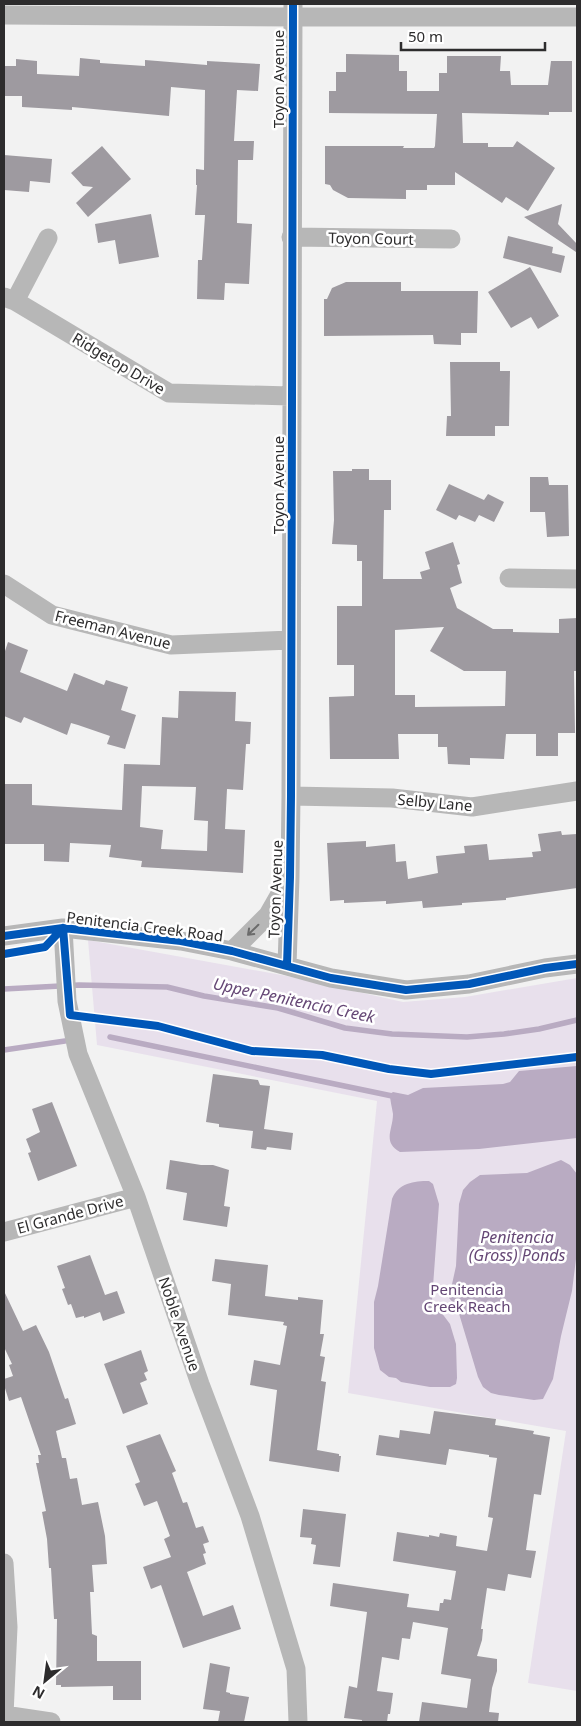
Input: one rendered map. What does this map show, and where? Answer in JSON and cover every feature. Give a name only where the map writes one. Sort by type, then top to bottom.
[{"type":"street","points":[[4,15],[293,10],[577,17]]},
{"type":"street","name":"Toyon Avenue","points":[[287,965],[291,796],[293,10]]},
{"type":"street","name":"Toyon Court","points":[[291,237],[450,239]]},
{"type":"street","name":"Ridgetop Drive","points":[[48,238],[10,299],[169,393],[291,396]]},
{"type":"street","points":[[509,578],[577,579]]},
{"type":"street","name":"Freeman Avenue","points":[[4,584],[52,615],[171,645],[291,640]]},
{"type":"street","name":"Selby Lane","points":[[291,796],[392,798],[472,807],[577,791]]},
{"type":"street","points":[[232,951],[268,915],[290,877]]},
{"type":"street","name":"Penitencia Creek Road","points":[[4,936],[63,928],[181,941],[232,951],[331,978],[406,990],[469,984],[545,968],[577,964]]},
{"type":"street","name":"Noble Avenue","points":[[63,928],[67,1001],[78,1054],[136,1196],[200,1384],[250,1516],[296,1669],[298,1722]]},
{"type":"street","name":"El Grande Drive","points":[[4,1232],[136,1196]]},
{"type":"street","points":[[4,1563],[8,1626],[4,1715],[51,1722]]},
{"type":"green space","name":"Penitencia Creek Reach","points":[[88,940],[287,976],[403,1002],[465,997],[577,978],[577,1691],[528,1683],[566,1431],[348,1393],[377,1101],[97,1045]]},
{"type":"water","points":[[577,1066],[577,1138],[479,1149],[400,1152],[391,1144],[390,1135],[393,1114],[390,1094],[393,1092],[408,1095],[423,1088],[503,1084],[510,1082],[519,1071]]},
{"type":"water","name":"Penitencia (Gross) Ponds","points":[[561,1160],[570,1165],[577,1174],[577,1251],[572,1291],[553,1379],[543,1399],[534,1400],[491,1393],[483,1387],[478,1377],[457,1307],[449,1298],[456,1266],[459,1204],[463,1190],[480,1175],[527,1173]]},
{"type":"water","name":"Penitencia (Gross) Ponds","points":[[429,1181],[433,1184],[439,1204],[432,1300],[450,1324],[456,1344],[457,1378],[456,1384],[450,1387],[430,1387],[401,1382],[396,1378],[389,1377],[380,1370],[374,1348],[374,1302],[392,1199],[402,1186],[412,1182]]},
{"type":"building","points":[[346,54],[399,55],[399,71],[407,71],[407,91],[439,91],[439,73],[447,73],[447,56],[501,56],[500,71],[510,71],[511,85],[548,85],[551,61],[572,61],[572,112],[549,112],[549,115],[462,113],[463,143],[488,143],[488,147],[513,147],[517,141],[555,168],[528,211],[506,197],[502,203],[455,172],[455,185],[427,185],[427,190],[406,190],[406,199],[348,198],[333,190],[330,185],[325,184],[325,146],[434,148],[435,146],[437,114],[329,113],[329,91],[336,91],[336,72],[346,72]]},
{"type":"building","points":[[80,58],[100,60],[100,63],[145,66],[145,60],[207,65],[207,61],[260,64],[258,91],[237,90],[234,141],[254,141],[253,160],[238,160],[237,223],[252,224],[249,284],[225,283],[224,300],[197,299],[198,260],[202,260],[205,215],[195,215],[196,169],[204,170],[205,90],[171,87],[169,116],[72,107],[72,110],[22,107],[22,96],[4,96],[4,66],[16,66],[16,59],[37,61],[37,74],[79,76]]},
{"type":"building","points":[[102,146],[131,179],[88,217],[76,203],[93,187],[83,186],[71,173]]},
{"type":"building","points":[[4,155],[52,159],[50,183],[30,181],[29,192],[4,190]]},
{"type":"building","points":[[562,204],[558,224],[577,244],[576,252],[524,217]]},
{"type":"building","points":[[151,214],[159,257],[119,264],[115,240],[98,243],[95,224]]},
{"type":"building","points":[[508,236],[553,247],[552,253],[565,256],[561,273],[503,258]]},
{"type":"building","points":[[530,267],[559,316],[538,329],[531,317],[511,328],[488,292]]},
{"type":"building","points":[[346,282],[401,282],[401,291],[478,291],[477,333],[461,333],[461,345],[434,344],[433,335],[324,336],[324,299],[327,299],[332,288]]},
{"type":"building","points":[[450,362],[500,362],[500,371],[510,371],[509,426],[495,426],[495,436],[446,436],[447,416],[451,416]]},
{"type":"building","points":[[352,469],[369,469],[369,480],[391,480],[391,510],[384,510],[383,579],[422,579],[420,572],[430,569],[425,552],[453,542],[460,564],[457,565],[462,583],[450,588],[457,608],[493,629],[513,629],[513,632],[559,633],[559,619],[577,618],[577,671],[574,671],[575,733],[558,733],[558,756],[536,756],[536,734],[506,734],[504,759],[470,758],[470,765],[448,764],[447,747],[438,747],[438,734],[398,734],[399,759],[330,759],[329,697],[354,696],[354,665],[337,665],[337,606],[362,606],[362,561],[357,561],[357,545],[332,544],[334,520],[333,471],[352,471]],"holes":[[[444,627],[430,651],[464,671],[506,671],[505,706],[415,707],[415,695],[395,695],[395,630]]]},
{"type":"building","points":[[530,477],[548,477],[549,485],[568,485],[569,536],[547,537],[545,512],[530,512]]},
{"type":"building","points":[[449,484],[484,500],[488,494],[504,502],[494,522],[479,515],[475,522],[459,515],[456,520],[436,510]]},
{"type":"building","points":[[8,642],[28,650],[20,672],[67,691],[74,673],[104,685],[106,680],[128,687],[121,710],[136,715],[125,749],[107,744],[110,736],[71,723],[67,735],[24,717],[21,723],[4,716],[4,654]]},
{"type":"building","points":[[179,691],[236,692],[235,721],[251,722],[250,744],[246,744],[243,790],[227,789],[225,829],[245,830],[243,873],[141,867],[142,861],[109,857],[111,845],[70,843],[69,862],[44,861],[44,844],[4,844],[4,784],[32,784],[32,805],[122,810],[124,764],[160,765],[162,717],[178,718]],"holes":[[[142,786],[196,787],[194,820],[208,821],[207,851],[161,849],[163,830],[140,827]]]},
{"type":"building","points":[[561,831],[562,835],[577,834],[577,888],[506,898],[506,900],[423,908],[422,901],[386,904],[386,901],[344,903],[344,900],[330,901],[327,843],[366,841],[366,847],[395,844],[396,862],[406,861],[408,879],[438,873],[436,856],[465,853],[464,846],[487,844],[489,860],[533,857],[532,852],[541,851],[538,834]]},
{"type":"building","points":[[213,1074],[258,1080],[260,1085],[270,1086],[264,1129],[293,1133],[291,1150],[267,1147],[266,1150],[251,1148],[253,1131],[219,1127],[219,1124],[206,1122]]},
{"type":"building","points":[[52,1102],[77,1166],[38,1181],[28,1153],[31,1152],[26,1139],[40,1132],[32,1109]]},
{"type":"building","points":[[170,1160],[213,1165],[229,1170],[224,1206],[230,1207],[227,1227],[183,1220],[187,1193],[166,1189]]},
{"type":"building","points":[[90,1255],[105,1295],[117,1291],[125,1313],[103,1321],[100,1312],[84,1318],[84,1316],[76,1318],[71,1304],[68,1305],[62,1289],[65,1288],[57,1266]]},
{"type":"building","points":[[215,1259],[268,1265],[265,1296],[298,1300],[298,1297],[323,1300],[320,1334],[324,1334],[320,1356],[325,1357],[321,1381],[326,1382],[317,1450],[341,1456],[339,1472],[269,1461],[277,1390],[250,1385],[254,1360],[280,1365],[287,1326],[283,1325],[284,1322],[228,1315],[231,1284],[212,1281]]},
{"type":"building","points":[[4,1291],[23,1331],[36,1325],[49,1352],[65,1399],[68,1398],[76,1424],[56,1431],[62,1458],[66,1458],[70,1479],[77,1478],[82,1505],[98,1502],[105,1536],[107,1564],[92,1565],[94,1592],[90,1592],[92,1634],[97,1636],[97,1661],[141,1661],[141,1700],[113,1700],[113,1686],[61,1687],[61,1685],[56,1685],[57,1619],[54,1619],[51,1568],[49,1568],[47,1539],[42,1512],[46,1511],[36,1463],[39,1463],[38,1455],[41,1455],[21,1397],[9,1401],[4,1385],[4,1379],[13,1376],[9,1365],[12,1364],[4,1347]]},
{"type":"building","points":[[141,1350],[148,1371],[144,1373],[147,1380],[140,1383],[148,1404],[123,1414],[104,1364]]},
{"type":"building","points":[[434,1411],[496,1419],[495,1425],[534,1431],[533,1434],[550,1437],[541,1495],[534,1494],[526,1550],[536,1551],[531,1578],[508,1574],[505,1591],[487,1588],[481,1629],[483,1629],[482,1640],[477,1656],[497,1659],[497,1671],[492,1688],[489,1712],[499,1713],[498,1722],[419,1722],[422,1702],[467,1708],[471,1679],[441,1674],[448,1628],[413,1622],[410,1639],[402,1638],[399,1660],[382,1657],[377,1691],[393,1693],[387,1722],[362,1722],[362,1720],[344,1718],[349,1686],[357,1688],[367,1612],[330,1606],[333,1583],[409,1594],[407,1607],[439,1611],[440,1603],[443,1603],[444,1599],[451,1600],[456,1571],[393,1561],[397,1532],[429,1537],[429,1535],[439,1537],[440,1533],[457,1536],[456,1546],[487,1551],[493,1518],[488,1517],[497,1458],[449,1449],[446,1465],[376,1455],[379,1435],[399,1438],[400,1430],[430,1434]]},
{"type":"building","points":[[160,1434],[176,1471],[172,1473],[183,1503],[187,1502],[196,1528],[203,1526],[209,1542],[203,1544],[206,1553],[203,1554],[206,1564],[187,1572],[203,1616],[233,1605],[241,1629],[183,1648],[161,1585],[151,1589],[143,1567],[171,1557],[164,1539],[170,1536],[157,1501],[144,1506],[135,1484],[140,1482],[126,1446]]},
{"type":"building","points":[[303,1509],[346,1514],[340,1567],[313,1564],[316,1545],[311,1544],[312,1538],[300,1537]]},
{"type":"building","points":[[210,1663],[230,1667],[226,1692],[249,1697],[244,1722],[218,1722],[220,1711],[203,1709]]},
{"type":"waterway","name":"Upper Penitencia Creek","points":[[4,989],[79,985],[167,987],[204,996],[278,1008],[345,1028],[392,1034],[467,1037],[539,1029],[577,1020]]},
{"type":"waterway","points":[[110,1037],[397,1097]]},
{"type":"waterway","points":[[4,1050],[65,1041]]},
{"type":"cycle path","points":[[287,965],[291,796],[293,4]]},
{"type":"cycle path","points":[[63,928],[70,1015],[158,1026],[252,1051],[322,1055],[389,1069],[431,1074],[577,1057]]},
{"type":"cycle path","points":[[4,936],[63,928],[181,941],[232,951],[331,978],[406,990],[469,984],[545,968],[577,964]]},
{"type":"cycle path","points":[[4,954],[45,947],[63,928]]}]
